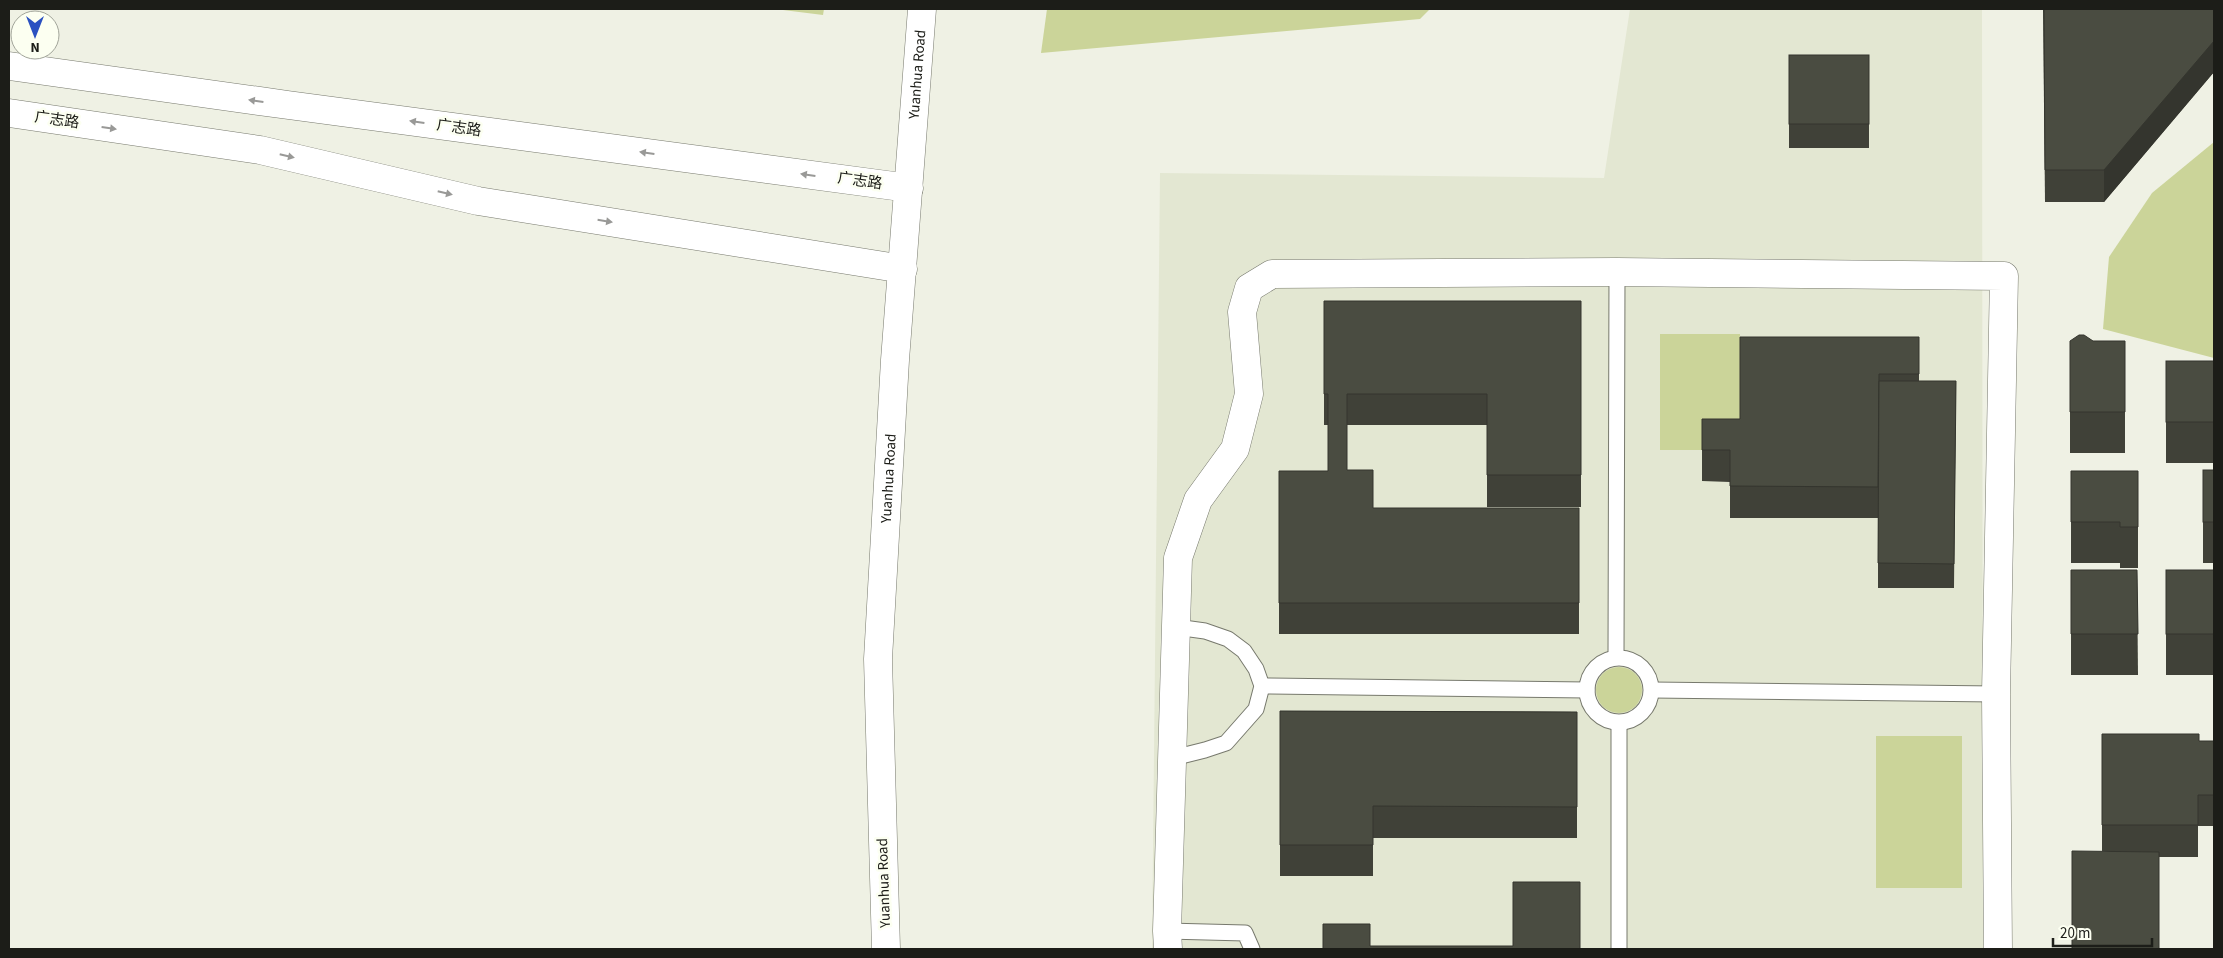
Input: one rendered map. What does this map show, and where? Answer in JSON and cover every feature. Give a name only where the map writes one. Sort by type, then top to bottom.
[{"type":"street","name":"Yuanhua Road","points":[[886,949],[878,659],[895,370],[922,9]]},
{"type":"street","name":"广志路","points":[[9,66],[909,188]]},
{"type":"street","name":"广志路","points":[[9,113],[260,150],[478,200],[903,269]]},
{"type":"street","points":[[1168,940],[1178,558],[1198,500],[1235,449],[1248,394],[1242,312],[1249,288],[1272,274],[1617,272],[2004,276],[1996,694],[1998,949]]},
{"type":"lane","points":[[1616,657],[1617,272]]},
{"type":"lane","points":[[1173,758],[1226,743],[1256,709],[1262,686],[1256,669],[1244,651],[1228,639],[1205,631],[1176,627]]},
{"type":"lane","points":[[1616,657],[1637,662],[1645,669],[1650,679],[1652,690],[1646,709],[1629,721],[1619,722],[1600,716],[1588,700],[1586,690],[1588,680],[1599,664],[1616,657]]},
{"type":"lane","points":[[1262,686],[1586,690]]},
{"type":"lane","points":[[1652,690],[1996,694]]},
{"type":"lane","points":[[1619,722],[1619,949]]},
{"type":"lane","points":[[1168,940],[1245,934],[1252,949]]},
{"type":"shaded area","points":[[1630,9],[1982,9],[1983,949],[1152,949],[1160,173],[1604,178]]},
{"type":"green space","points":[[775,9],[824,9],[823,15]]},
{"type":"green space","points":[[1047,9],[1430,9],[1420,19],[1041,53]]},
{"type":"green space","points":[[2214,142],[2214,358],[2103,329],[2109,257],[2152,193]]},
{"type":"green space","points":[[1660,334],[1740,334],[1740,450],[1660,450]]},
{"type":"green space","points":[[1619,667],[1632,671],[1638,677],[1642,690],[1638,703],[1632,709],[1619,713],[1606,709],[1600,703],[1596,690],[1600,677],[1606,671]]},
{"type":"green space","points":[[1876,736],[1962,736],[1962,888],[1876,888]]},
{"type":"building","points":[[2044,9],[2214,9],[2214,41],[2104,170],[2045,170]]},
{"type":"building","points":[[1789,55],[1869,55],[1869,124],[1789,124]]},
{"type":"building","points":[[1324,301],[1581,301],[1581,475],[1487,475],[1487,394],[1347,394],[1347,470],[1373,470],[1373,508],[1579,508],[1579,603],[1279,603],[1279,471],[1328,471],[1328,394],[1324,394]]},
{"type":"building","points":[[2079,335],[2084,335],[2093,341],[2125,341],[2125,412],[2070,412],[2070,341]]},
{"type":"building","points":[[1740,337],[1919,337],[1919,374],[1879,374],[1878,487],[1730,486],[1730,450],[1702,450],[1702,419],[1740,419]]},
{"type":"building","points":[[2166,361],[2214,361],[2214,422],[2166,422]]},
{"type":"building","points":[[1879,381],[1956,381],[1954,564],[1878,563]]},
{"type":"building","points":[[2203,470],[2214,470],[2214,522],[2203,522]]},
{"type":"building","points":[[2071,471],[2138,471],[2138,527],[2120,527],[2120,522],[2071,522]]},
{"type":"building","points":[[2071,570],[2137,570],[2138,634],[2071,634]]},
{"type":"building","points":[[2166,570],[2214,570],[2214,634],[2166,634]]},
{"type":"building","points":[[1280,711],[1577,712],[1577,807],[1373,806],[1373,845],[1280,845]]},
{"type":"building","points":[[2102,734],[2199,734],[2199,741],[2214,741],[2214,795],[2198,795],[2198,825],[2102,825]]},
{"type":"building","points":[[2072,851],[2159,852],[2159,949],[2072,949]]},
{"type":"building","points":[[1513,882],[1580,882],[1580,949],[1323,949],[1323,924],[1370,924],[1370,946],[1513,946]]}]
